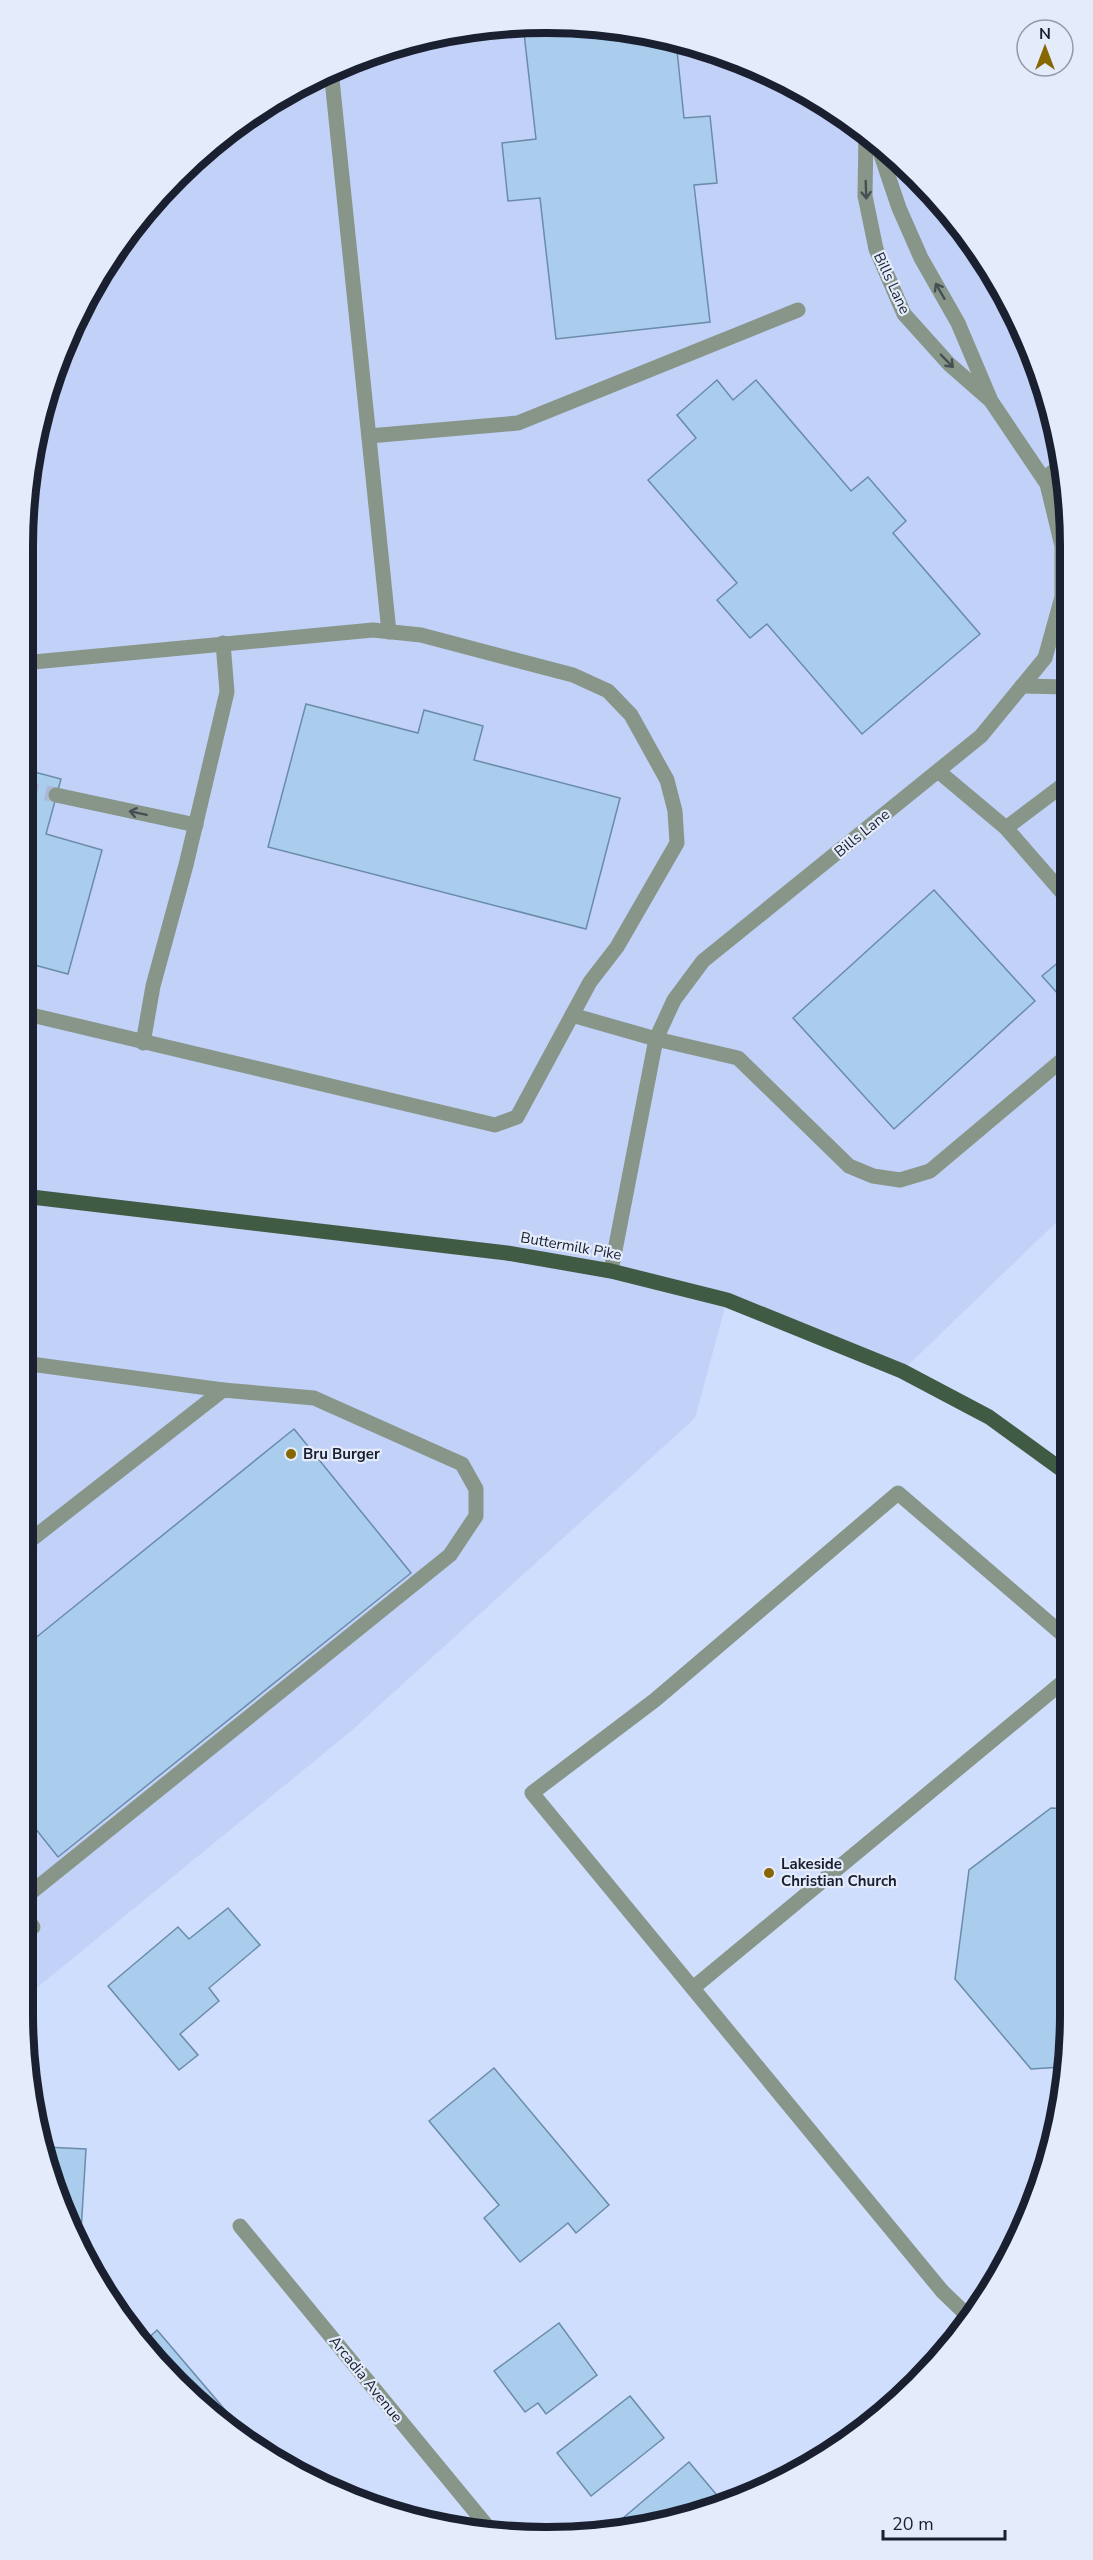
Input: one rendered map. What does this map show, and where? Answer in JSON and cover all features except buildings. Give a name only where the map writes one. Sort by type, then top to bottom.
[{"type":"main road","name":"Buttermilk Pike","points":[[33,1197],[507,1253],[610,1271],[727,1300],[902,1371],[989,1417],[1060,1468]]},
{"type":"street","points":[[332,80],[389,632]]},
{"type":"street","name":"Bills Lane","points":[[866,144],[865,196],[876,249],[904,314],[949,364],[991,400]]},
{"type":"street","name":"Bills Lane","points":[[882,158],[899,208],[921,258],[958,323],[991,400],[1044,478],[1060,537]]},
{"type":"street","points":[[369,436],[518,423],[798,310]]},
{"type":"street","points":[[1044,478],[1055,471]]},
{"type":"street","name":"Bills Lane","points":[[610,1271],[656,1039],[674,1000],[703,961],[981,736],[1045,658],[1060,604]]},
{"type":"street","points":[[33,662],[373,630],[421,635],[573,675],[608,691],[632,715],[667,780],[675,811],[676,843],[617,947],[590,982],[517,1117],[495,1125],[33,1016]]},
{"type":"street","points":[[143,1043],[153,986],[196,825],[226,692],[223,643]]},
{"type":"street","points":[[1022,686],[1060,687]]},
{"type":"street","points":[[938,771],[1006,828],[1060,890]]},
{"type":"street","points":[[1006,828],[1060,787]]},
{"type":"street","points":[[56,795],[196,825]]},
{"type":"street","points":[[572,1015],[656,1039],[738,1058],[849,1166],[873,1176],[900,1180],[930,1171],[1060,1062]]},
{"type":"street","points":[[33,1364],[223,1390],[314,1398],[462,1464],[476,1489],[476,1516],[450,1554],[33,1890]]},
{"type":"street","points":[[33,1537],[223,1390]]},
{"type":"street","points":[[964,2312],[942,2291],[532,1793],[655,1700],[898,1493],[1060,1632]]},
{"type":"street","points":[[693,1988],[1060,1684]]},
{"type":"street","name":"Arcadia Avenue","points":[[240,2226],[485,2524]]},
{"type":"shaded area","points":[[513,34],[580,34],[614,37],[679,50],[712,60],[774,86],[832,120],[885,160],[933,208],[973,261],[1007,319],[1033,381],[1050,446],[1059,513],[1060,1219],[902,1371],[727,1300],[695,1418],[350,1732],[33,1991],[33,546],[37,479],[50,414],[60,381],[86,319],[102,290],[139,234],[160,208],[183,183],[234,139],[261,120],[319,86],[381,60],[414,50],[479,37]]},
{"type":"tunnel","points":[[33,790],[56,795]]},
{"type":"place","name":"Bru Burger","points":[[291,1454]]},
{"type":"place","name":"Lakeside Christian Church","points":[[769,1873]]}]
